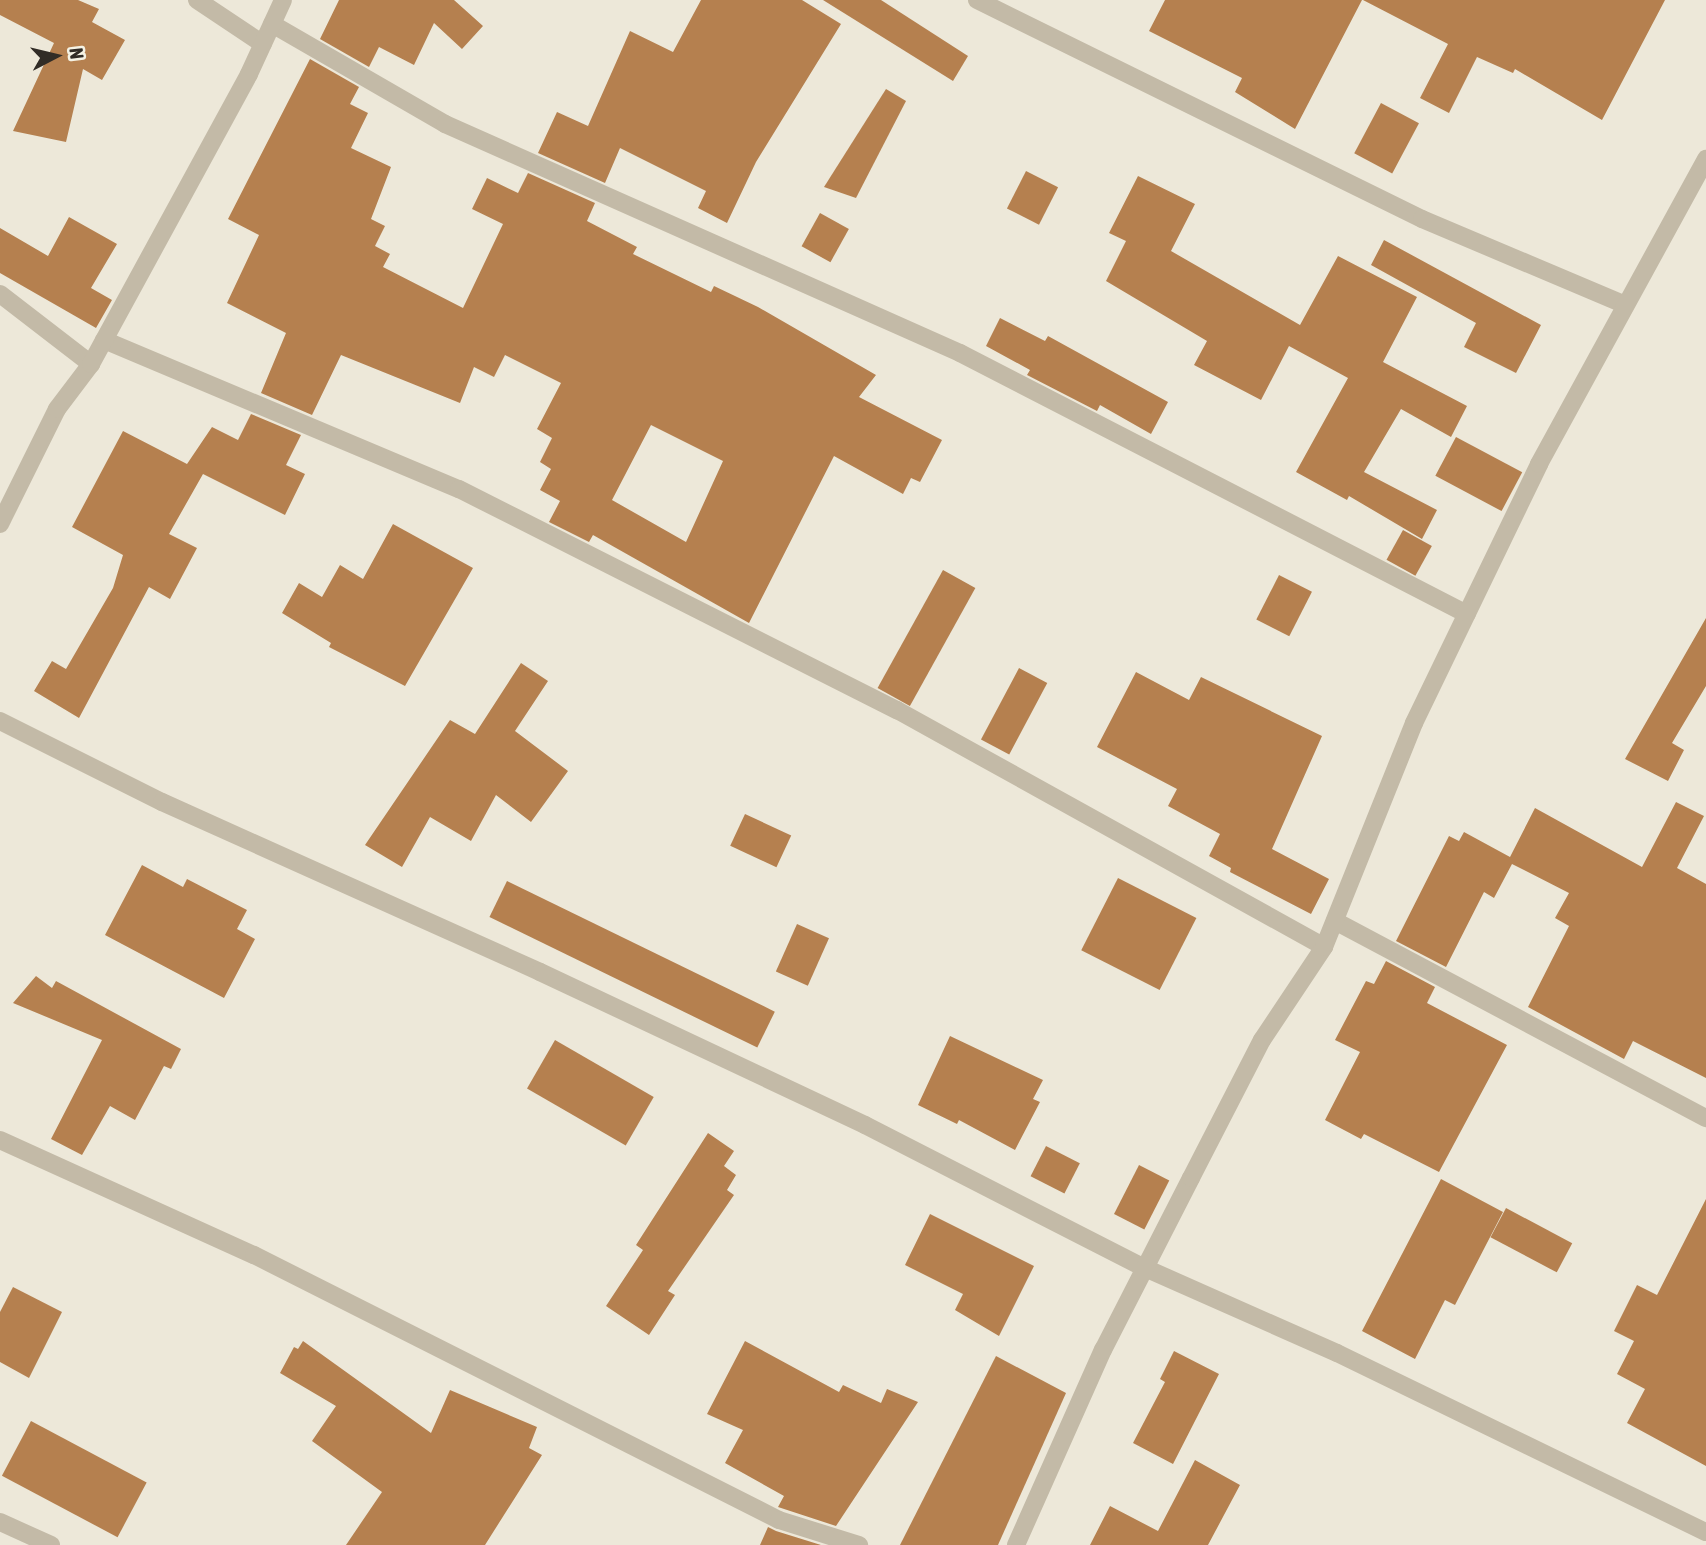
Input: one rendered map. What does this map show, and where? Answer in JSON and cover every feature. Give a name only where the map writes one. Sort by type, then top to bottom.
[{"type":"street","points":[[197,0],[263,44]]},
{"type":"street","points":[[0,524],[57,410],[91,364],[104,340],[263,44],[283,0]]},
{"type":"street","points":[[977,0],[1422,219],[1626,305]]},
{"type":"street","points":[[272,24],[445,124],[960,353],[1467,614]]},
{"type":"street","points":[[1016,1545],[1145,1268],[1262,1040],[1324,947],[1415,723],[1539,464],[1706,159]]},
{"type":"street","points":[[0,293],[91,364]]},
{"type":"street","points":[[104,340],[459,489],[897,710],[1324,947]]},
{"type":"street","points":[[0,721],[162,802],[540,972],[840,1113],[1145,1268],[1337,1353],[1706,1532]]},
{"type":"street","points":[[1335,921],[1706,1118]]},
{"type":"street","points":[[0,1140],[254,1255],[779,1520],[859,1545]]},
{"type":"street","points":[[0,1522],[51,1545]]},
{"type":"building","points":[[0,0],[78,0],[99,9],[92,22],[125,40],[102,80],[83,69],[66,142],[13,131],[54,43],[0,15]]},
{"type":"building","points":[[339,0],[454,0],[483,26],[462,49],[434,23],[414,65],[379,47],[369,67],[320,39]]},
{"type":"building","points":[[701,0],[802,0],[841,24],[756,162],[727,223],[698,208],[706,191],[620,148],[605,183],[538,153],[557,112],[588,126],[630,31],[673,52]]},
{"type":"building","points":[[823,0],[881,0],[968,56],[953,81]]},
{"type":"building","points":[[1165,0],[1362,0],[1295,129],[1235,92],[1242,78],[1149,31]]},
{"type":"building","points":[[1363,0],[1665,0],[1602,120],[1515,69],[1513,73],[1477,57],[1449,113],[1420,98],[1448,44]]},
{"type":"building","points":[[310,59],[359,87],[350,104],[368,113],[351,148],[391,167],[371,219],[385,226],[375,246],[390,254],[383,267],[463,308],[503,224],[472,209],[487,178],[518,193],[528,173],[595,203],[587,221],[637,247],[633,254],[711,292],[714,286],[758,307],[876,375],[859,397],[942,440],[920,482],[911,478],[903,494],[834,456],[749,623],[593,535],[589,542],[549,522],[560,501],[540,490],[551,469],[540,462],[552,438],[537,429],[561,383],[505,355],[494,377],[474,367],[460,403],[341,355],[312,415],[261,393],[286,333],[227,303],[259,235],[228,219]],"holes":[[[651,425],[723,461],[686,542],[612,500]]]},
{"type":"building","points":[[886,89],[906,101],[856,198],[824,187]]},
{"type":"building","points":[[1381,103],[1419,123],[1392,174],[1354,153]]},
{"type":"building","points":[[1026,171],[1058,187],[1039,225],[1007,208]]},
{"type":"building","points":[[1138,176],[1195,204],[1171,251],[1300,325],[1338,256],[1417,297],[1383,362],[1467,406],[1451,437],[1401,409],[1364,472],[1437,510],[1422,539],[1349,496],[1347,500],[1296,472],[1348,378],[1289,346],[1261,400],[1194,365],[1207,341],[1106,281],[1126,241],[1109,233]]},
{"type":"building","points":[[820,213],[849,229],[830,262],[802,246]]},
{"type":"building","points":[[69,217],[117,244],[91,288],[112,300],[96,328],[0,273],[0,228],[48,256]]},
{"type":"building","points":[[1384,240],[1541,325],[1516,373],[1464,347],[1476,323],[1371,265]]},
{"type":"building","points":[[1000,318],[1045,341],[1048,336],[1168,402],[1151,434],[1100,405],[1097,411],[1027,375],[1030,370],[986,346]]},
{"type":"building","points":[[251,414],[301,435],[286,465],[305,474],[285,515],[203,474],[169,534],[197,548],[170,599],[149,587],[79,718],[34,691],[52,661],[66,669],[113,588],[123,555],[72,527],[123,431],[187,464],[212,427],[238,440]]},
{"type":"building","points":[[1456,437],[1522,472],[1502,511],[1435,476]]},
{"type":"building","points":[[393,524],[473,568],[405,686],[329,647],[331,643],[282,613],[299,583],[322,597],[340,565],[363,579]]},
{"type":"building","points":[[1403,530],[1432,546],[1415,576],[1387,560]]},
{"type":"building","points":[[943,570],[975,588],[910,706],[878,688]]},
{"type":"building","points":[[1279,575],[1312,592],[1289,636],[1256,620]]},
{"type":"building","points":[[1706,618],[1706,686],[1672,743],[1684,750],[1668,781],[1625,759]]},
{"type":"building","points":[[521,663],[548,681],[515,731],[568,771],[531,822],[496,795],[471,841],[430,817],[402,867],[365,845],[450,720],[475,734]]},
{"type":"building","points":[[1019,668],[1047,683],[1009,755],[981,740]]},
{"type":"building","points":[[1136,672],[1189,700],[1201,677],[1322,736],[1272,849],[1329,879],[1311,914],[1230,872],[1231,868],[1209,856],[1220,834],[1168,806],[1177,789],[1097,747]]},
{"type":"building","points":[[1676,802],[1704,816],[1677,868],[1706,884],[1706,1078],[1633,1041],[1624,1059],[1528,1007],[1569,926],[1555,918],[1569,893],[1512,864],[1494,898],[1484,892],[1446,967],[1396,941],[1449,836],[1459,841],[1464,832],[1510,857],[1535,808],[1642,867]]},
{"type":"building","points":[[745,814],[791,836],[776,867],[730,846]]},
{"type":"building","points":[[142,865],[183,887],[187,879],[247,910],[237,929],[255,939],[224,998],[105,935]]},
{"type":"building","points":[[1118,878],[1196,918],[1160,990],[1081,950]]},
{"type":"building","points":[[507,881],[775,1012],[757,1048],[489,917]]},
{"type":"building","points":[[797,924],[829,938],[808,986],[776,972]]},
{"type":"building","points":[[1386,961],[1435,987],[1427,1003],[1507,1045],[1439,1172],[1364,1134],[1361,1139],[1325,1120],[1360,1052],[1335,1040],[1366,981],[1374,984]]},
{"type":"building","points":[[36,976],[52,988],[56,981],[181,1049],[171,1069],[164,1066],[135,1120],[110,1106],[82,1155],[51,1139],[102,1040],[13,1003]]},
{"type":"building","points":[[950,1036],[1043,1080],[1033,1099],[1040,1102],[1015,1150],[959,1120],[957,1124],[918,1105]]},
{"type":"building","points":[[555,1040],[654,1097],[626,1145],[527,1088]]},
{"type":"building","points":[[708,1133],[734,1151],[724,1166],[736,1175],[727,1190],[734,1195],[668,1291],[675,1295],[649,1335],[606,1306],[643,1250],[636,1245]]},
{"type":"building","points":[[1046,1146],[1080,1163],[1064,1194],[1031,1176]]},
{"type":"building","points":[[1139,1165],[1169,1180],[1144,1229],[1114,1214]]},
{"type":"building","points":[[1441,1179],[1503,1212],[1455,1305],[1445,1300],[1415,1359],[1362,1331]]},
{"type":"building","points":[[1706,1199],[1706,1466],[1627,1423],[1645,1389],[1617,1374],[1634,1341],[1614,1331],[1637,1285],[1657,1295]]},
{"type":"building","points":[[1506,1208],[1572,1243],[1557,1272],[1491,1237]]},
{"type":"building","points":[[930,1214],[1034,1266],[999,1336],[955,1310],[963,1294],[905,1265]]},
{"type":"building","points":[[13,1287],[62,1312],[29,1378],[0,1362],[0,1312]]},
{"type":"building","points":[[303,1341],[431,1433],[450,1390],[537,1427],[529,1448],[542,1455],[485,1545],[346,1545],[382,1492],[312,1441],[336,1406],[280,1373],[294,1347],[298,1349]]},
{"type":"building","points":[[745,1341],[839,1392],[843,1385],[881,1403],[887,1389],[918,1402],[836,1526],[778,1507],[784,1496],[725,1463],[743,1430],[707,1414]]},
{"type":"building","points":[[1174,1351],[1219,1374],[1173,1464],[1133,1443],[1165,1382],[1160,1379]]},
{"type":"building","points":[[996,1356],[1066,1393],[998,1545],[900,1545]]},
{"type":"building","points":[[31,1421],[147,1483],[118,1537],[2,1476]]},
{"type":"building","points":[[1195,1460],[1240,1485],[1208,1545],[1090,1545],[1110,1506],[1158,1531]]},
{"type":"building","points":[[768,1527],[776,1531],[821,1545],[760,1545]]}]
